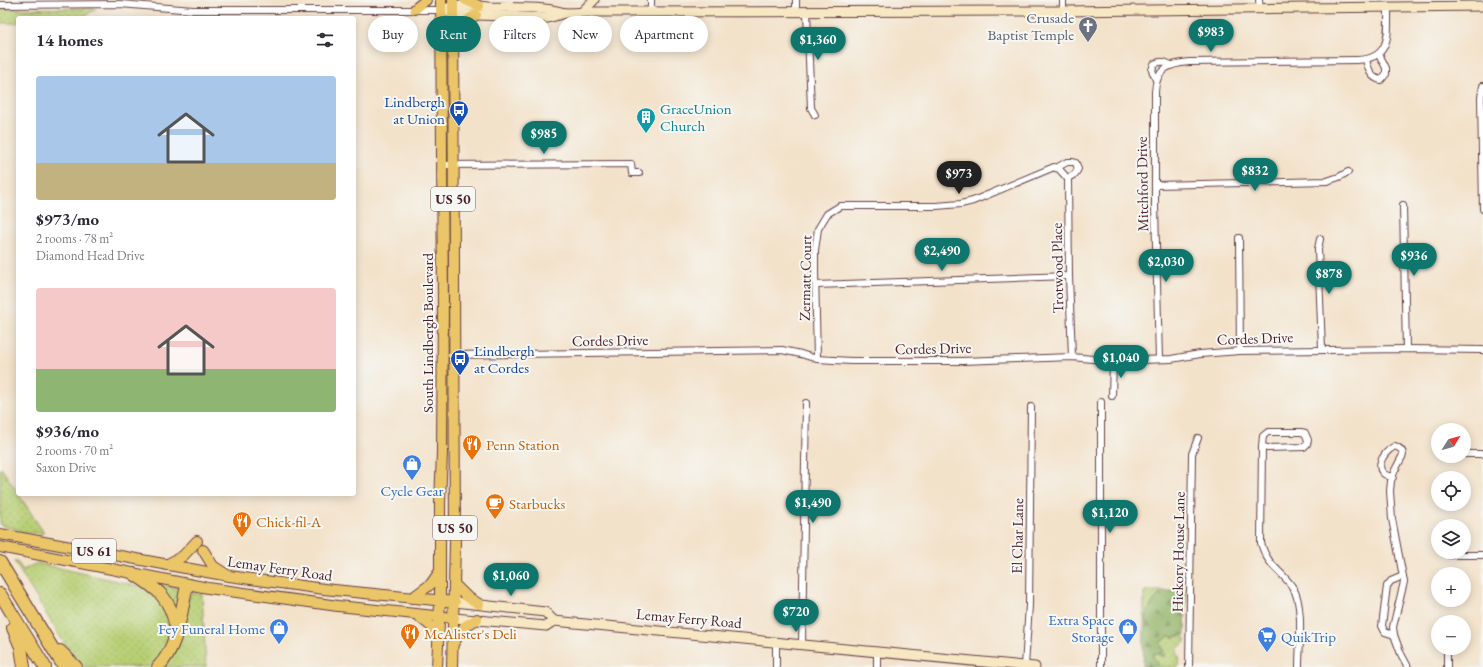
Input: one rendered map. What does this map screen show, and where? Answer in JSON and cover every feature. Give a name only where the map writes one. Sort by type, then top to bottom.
[{"type":"highway","points":[[0,562],[64,667]]},
{"type":"highway","points":[[134,574],[155,587],[164,597],[171,610],[176,630]]},
{"type":"highway","points":[[158,667],[164,661],[172,645],[187,585]]},
{"type":"highway","points":[[0,595],[22,647],[24,667]]},
{"type":"highway","points":[[0,595],[44,667]]},
{"type":"highway","points":[[40,628],[76,667]]},
{"type":"main road","points":[[415,9],[426,0]]},
{"type":"main road","points":[[466,0],[477,11]]},
{"type":"main road","points":[[582,12],[594,0]]},
{"type":"main road","points":[[442,5],[477,11],[548,8],[564,13],[1063,11],[1260,5],[1388,8],[1450,4],[1483,6]]},
{"type":"main road","name":"South Lindbergh Boulevard","points":[[437,667],[440,601],[443,355],[442,5]]},
{"type":"main road","points":[[471,16],[477,11]]},
{"type":"main road","name":"South Lindbergh Boulevard","points":[[452,667],[455,585],[453,52]]},
{"type":"main road","name":"Lemay Ferry Road","points":[[0,534],[229,576],[324,589],[545,612],[554,621]]},
{"type":"main road","points":[[166,565],[183,556],[197,541]]},
{"type":"main road","name":"Lemay Ferry Road","points":[[0,547],[187,585],[338,606],[546,626],[554,621],[1035,667]]},
{"type":"main road","points":[[203,550],[213,566],[229,576]]},
{"type":"main road","points":[[412,598],[431,584],[440,571]]},
{"type":"main road","points":[[455,585],[466,596],[479,604]]},
{"type":"main road","points":[[416,614],[431,626],[438,635]]},
{"type":"main road","points":[[453,644],[464,627],[476,620]]},
{"type":"street","points":[[651,0],[651,12]]},
{"type":"street","points":[[796,0],[796,11]]},
{"type":"street","points":[[1063,0],[1063,11]]},
{"type":"street","points":[[0,5],[31,3],[148,3],[196,10],[415,9],[442,5]]},
{"type":"street","points":[[1366,60],[1374,78],[1381,80],[1386,74],[1386,68],[1379,54],[1386,44],[1388,37],[1388,8]]},
{"type":"street","points":[[807,12],[811,108],[815,115]]},
{"type":"street","name":"Mitchford Drive","points":[[1159,359],[1155,185],[1156,80],[1152,70],[1154,64],[1160,61],[1171,65],[1189,62],[1366,60],[1379,54]]},
{"type":"street","points":[[1156,80],[1163,70],[1171,65]]},
{"type":"street","points":[[1483,86],[1481,97],[1483,209]]},
{"type":"street","name":"Trotwood Place","points":[[1056,168],[1067,162],[1073,162],[1076,164],[1078,169],[1075,174],[1068,178],[1072,357]]},
{"type":"street","points":[[442,165],[631,164],[632,173],[639,173]]},
{"type":"street","name":"Zermatt Court","points":[[817,360],[815,250],[818,229],[827,214],[840,206],[936,206],[961,204],[973,201],[1054,167],[1056,168]]},
{"type":"street","points":[[1056,168],[1068,178]]},
{"type":"street","points":[[1155,185],[1327,181],[1348,172]]},
{"type":"street","points":[[1403,205],[1406,349]]},
{"type":"street","points":[[1239,238],[1240,351]]},
{"type":"street","points":[[1320,239],[1318,249],[1322,350]]},
{"type":"street","points":[[816,285],[1069,276]]},
{"type":"street","name":"Cordes Drive","points":[[443,355],[782,350],[801,354],[817,360],[954,361],[1072,357],[1113,361],[1172,359],[1200,354],[1240,351],[1406,349],[1483,350]]},
{"type":"street","points":[[1112,396],[1113,361]]},
{"type":"street","points":[[1101,402],[1101,667]]},
{"type":"street","points":[[802,644],[806,403]]},
{"type":"street","name":"El Char Lane","points":[[1025,666],[1029,605],[1031,407]]},
{"type":"street","points":[[1262,446],[1267,448],[1304,447],[1308,440],[1305,433],[1301,432],[1268,432],[1263,436],[1262,446],[1261,543],[1263,552],[1271,564],[1292,586],[1296,594],[1299,610],[1299,667]]},
{"type":"street","name":"Hickory House Lane","points":[[1189,667],[1192,454],[1198,438]]},
{"type":"street","points":[[1393,477],[1385,476],[1379,467],[1384,454],[1395,446],[1399,447],[1403,451],[1403,456],[1393,477],[1390,491],[1390,504],[1404,582],[1393,627],[1394,635],[1401,654],[1408,667]]},
{"type":"street","points":[[1471,454],[1483,454]]},
{"type":"street","points":[[1471,555],[1483,555]]},
{"type":"street","points":[[1394,635],[1385,632],[1382,626],[1387,586],[1391,581],[1403,576]]},
{"type":"street","points":[[776,642],[776,667]]},
{"type":"street","points":[[877,651],[877,667]]},
{"type":"street","points":[[1447,655],[1447,667]]},
{"type":"green space","points":[[95,8],[95,10],[84,16],[16,16],[16,23],[0,23],[0,9]]},
{"type":"green space","points":[[0,469],[2,469],[16,490],[16,496],[20,496],[44,533],[23,533],[20,530],[0,525]]},
{"type":"green space","points":[[14,561],[18,563],[23,570],[37,563],[139,586],[155,595],[164,608],[167,617],[168,635],[162,653],[150,667],[84,667],[64,643]]},
{"type":"green space","points":[[158,584],[179,588],[181,592],[177,616]]},
{"type":"green space","points":[[1163,591],[1155,599],[1146,615],[1146,628],[1144,630],[1144,592]]},
{"type":"green space","points":[[1163,591],[1186,591],[1185,635],[1174,637],[1168,636],[1160,642],[1165,656],[1163,657],[1156,653],[1153,654],[1153,657],[1159,667],[1143,667],[1146,615],[1152,603]]},
{"type":"green space","points":[[191,593],[202,594],[206,667],[165,667]]},
{"type":"green space","points":[[1170,635],[1174,637],[1185,635],[1185,642],[1177,649],[1179,665],[1178,667],[1159,667],[1153,657],[1153,654],[1156,653],[1163,657],[1164,650],[1160,642]]},
{"type":"place","name":"Crusade Baptist Temple","points":[[1088,43]]},
{"type":"place","name":"Lindbergh at Union","points":[[459,127]]},
{"type":"place","name":"GraceUnion Church","points":[[646,134]]},
{"type":"place","name":"Lindbergh at Cordes","points":[[460,376]]},
{"type":"place","name":"Penn Station","points":[[472,461]]},
{"type":"place","name":"Cycle Gear","points":[[412,481]]},
{"type":"place","name":"Starbucks","points":[[495,520]]},
{"type":"place","name":"Chick-fil-A","points":[[242,538]]},
{"type":"place","name":"Fey Funeral Home","points":[[279,645]]},
{"type":"place","name":"Extra Space Storage","points":[[1128,645]]},
{"type":"place","name":"McAlister's Deli","points":[[410,650]]},
{"type":"place","name":"QuikTrip","points":[[1267,653]]}]
